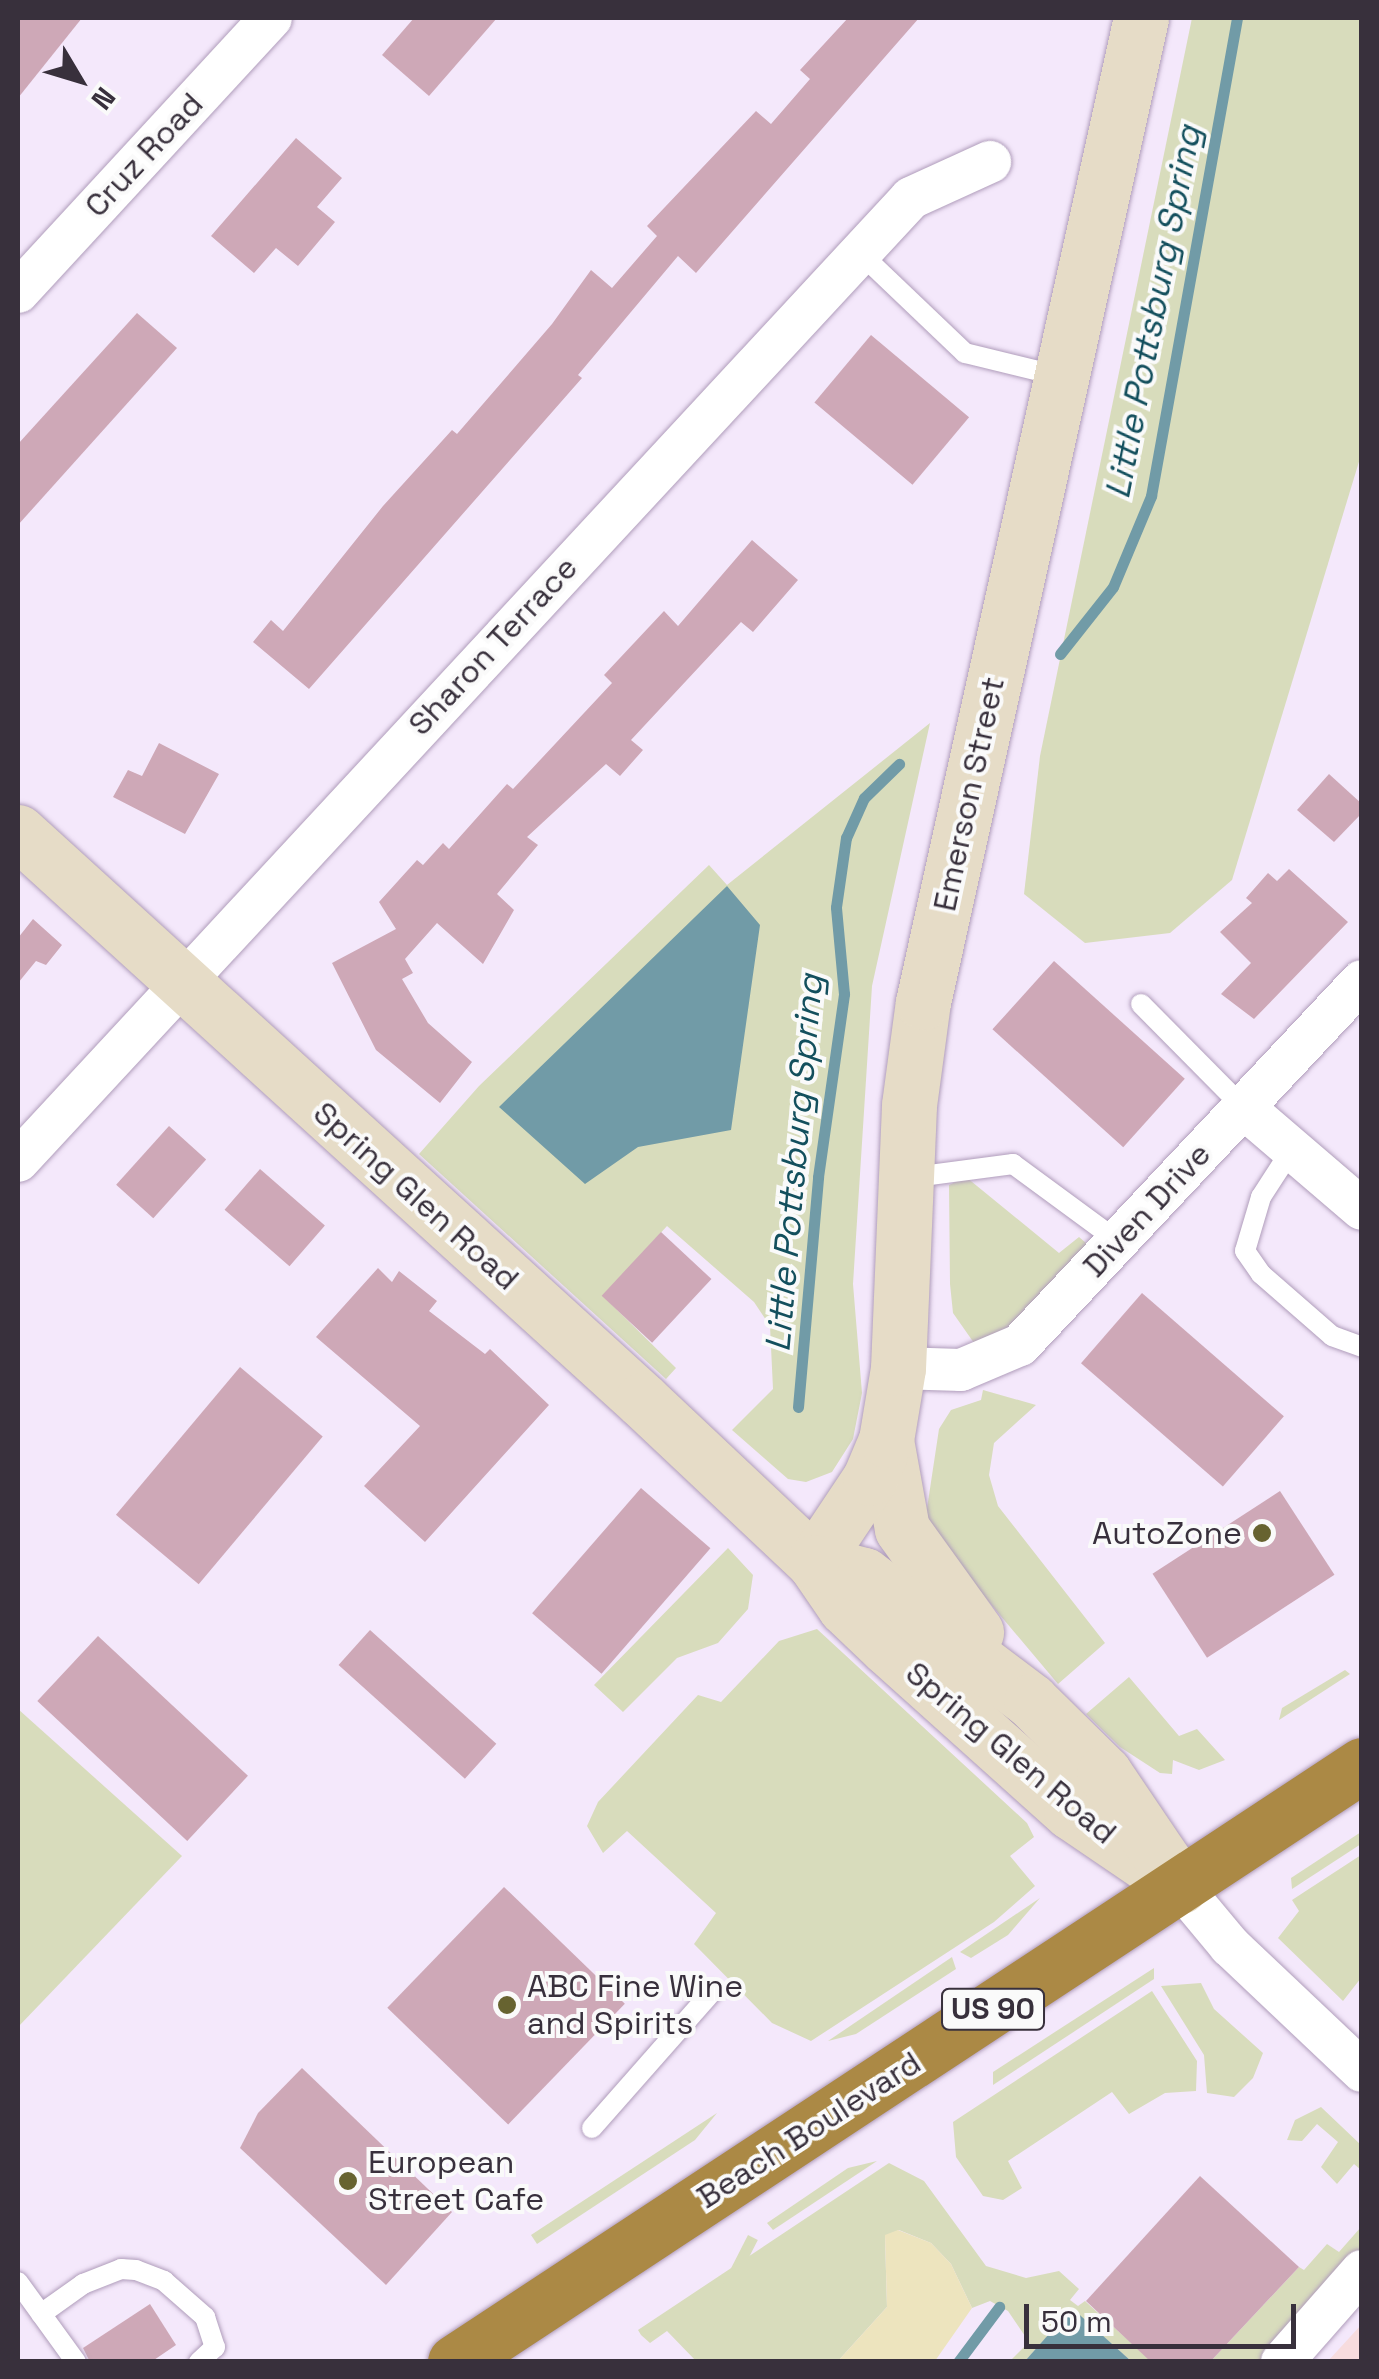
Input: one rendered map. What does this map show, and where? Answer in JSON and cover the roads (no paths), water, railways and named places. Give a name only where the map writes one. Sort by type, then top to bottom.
[{"type":"highway","name":"Beach Boulevard","points":[[455,2362],[1362,1765]]},
{"type":"main road","name":"Emerson Street","points":[[814,1562],[870,1478],[886,1440],[898,1368],[906,1178],[923,1002],[1141,18]]},
{"type":"main road","name":"Spring Glen Road","points":[[18,832],[178,983],[814,1562],[859,1620],[1071,1812],[1180,1886]]},
{"type":"main road","points":[[886,1440],[902,1529],[923,1566],[1031,1701]]},
{"type":"main road","name":"Spring Glen Road","points":[[814,1562],[864,1575],[1031,1701],[1104,1773],[1180,1886]]},
{"type":"street","name":"Cruz Road","points":[[18,292],[271,18]]},
{"type":"street","name":"Sharon Terrace","points":[[18,1160],[178,983],[911,198],[990,162]]},
{"type":"street","name":"Diven Drive","points":[[898,1368],[961,1370],[993,1362],[1020,1346],[1362,981]]},
{"type":"street","points":[[1244,1108],[1362,1209]]},
{"type":"street","name":"Spring Glen Road","points":[[1180,1886],[1230,1946],[1362,2071]]},
{"type":"street","points":[[1282,2362],[1362,2271]]},
{"type":"lane","points":[[860,253],[965,353],[1061,377]]},
{"type":"lane","points":[[1141,1004],[1244,1108]]},
{"type":"lane","points":[[1292,1149],[1247,1227],[1245,1251],[1287,1299],[1332,1336],[1362,1347]]},
{"type":"lane","points":[[906,1178],[1013,1164],[1118,1242]]},
{"type":"lane","points":[[592,2128],[712,1992]]},
{"type":"lane","points":[[41,2314],[83,2284],[136,2270],[164,2282],[205,2317],[214,2347],[199,2362]]},
{"type":"lane","points":[[18,2282],[76,2362]]},
{"type":"water","points":[[727,886],[760,925],[731,1130],[638,1147],[585,1184],[499,1107]]},
{"type":"water","points":[[1072,2308],[1131,2361],[1025,2361]]},
{"type":"waterway","name":"Little Pottsburg Spring","points":[[1060,654],[1113,587],[1151,496],[1237,18]]},
{"type":"waterway","name":"Little Pottsburg Spring","points":[[798,1407],[818,1177],[844,994],[836,907],[846,838],[864,798],[899,764]]},
{"type":"waterway","name":"Little Pottsburg Spring","points":[[958,2362],[999,2307]]},
{"type":"place","name":"AutoZone","points":[[1262,1533]]},
{"type":"place","name":"ABC Fine Wine and Spirits","points":[[507,2005]]},
{"type":"place","name":"European Street Cafe","points":[[348,2181]]}]
